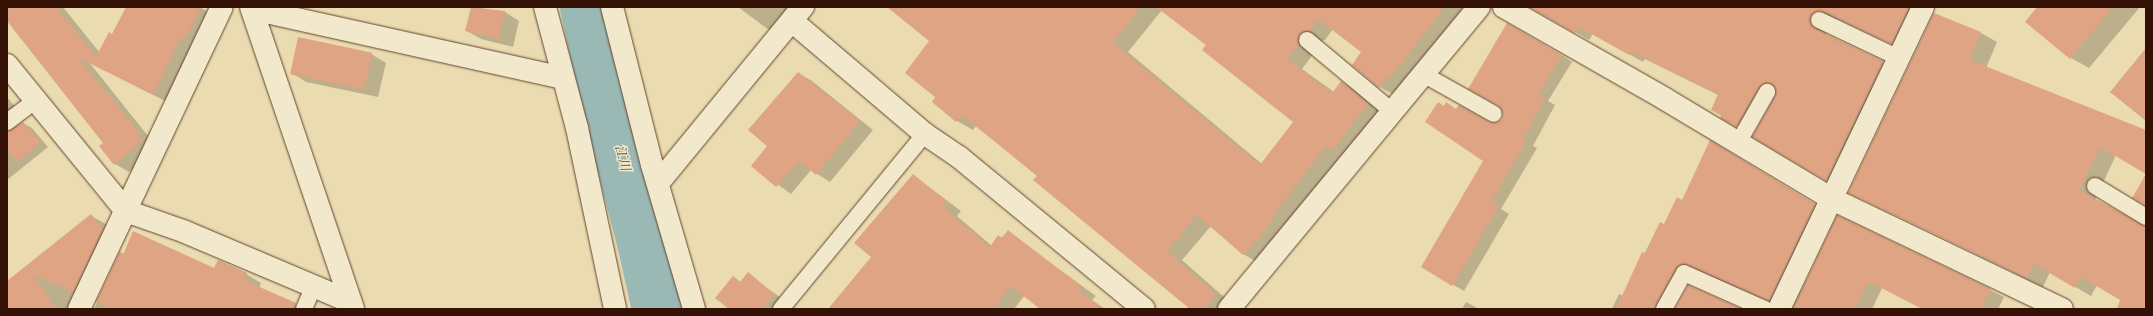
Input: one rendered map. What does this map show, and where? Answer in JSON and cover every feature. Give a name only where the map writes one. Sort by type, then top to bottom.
[{"type":"street","points":[[79,309],[222,7]]},
{"type":"street","points":[[545,7],[562,78],[577,128],[615,309]]},
{"type":"street","points":[[612,7],[652,165],[659,182],[694,309]]},
{"type":"street","points":[[1229,309],[1479,7]]},
{"type":"street","points":[[1504,7],[1832,199],[2062,309]]},
{"type":"street","points":[[1779,309],[1923,7]]},
{"type":"street","points":[[252,8],[562,78]]},
{"type":"street","points":[[252,8],[352,306]]},
{"type":"street","points":[[659,182],[797,14],[925,134],[958,157],[1144,309]]},
{"type":"street","points":[[7,65],[126,211],[183,231],[314,286],[352,306]]},
{"type":"lane","points":[[1819,20],[1899,58]]},
{"type":"lane","points":[[1306,40],[1393,112]]},
{"type":"lane","points":[[1423,74],[1494,114]]},
{"type":"lane","points":[[1738,143],[1767,92]]},
{"type":"lane","points":[[7,122],[36,100]]},
{"type":"lane","points":[[781,309],[925,134]]},
{"type":"lane","points":[[2095,186],[2146,217]]},
{"type":"lane","points":[[1664,309],[1684,273],[1766,309]]},
{"type":"lane","points":[[304,309],[314,286]]},
{"type":"building","points":[[7,7],[56,7],[96,57],[109,32],[112,34],[126,7],[201,7],[185,39],[181,37],[153,95],[77,57],[139,132],[137,134],[142,141],[114,165],[99,146],[103,143],[7,21]]},
{"type":"building","points":[[471,7],[505,11],[499,39],[465,31]]},
{"type":"building","points":[[887,7],[1141,7],[1113,43],[1260,165],[1293,122],[1202,50],[1206,45],[1156,7],[1445,7],[1389,79],[1387,77],[1379,88],[1352,65],[1361,52],[1318,19],[1309,31],[1300,34],[1299,44],[1287,59],[1332,93],[1341,81],[1368,104],[1332,151],[1326,146],[1271,218],[1273,220],[1243,255],[1197,215],[1167,251],[1216,294],[1204,309],[1190,309],[1033,180],[1037,176],[962,115],[956,122],[932,102],[935,97],[905,73],[929,41]]},
{"type":"building","points":[[1529,7],[1909,7],[1892,44],[1823,11],[1818,11],[1811,16],[1810,21],[1815,29],[1883,61],[1826,181],[1752,137],[1775,96],[1776,92],[1772,84],[1767,83],[1759,87],[1736,127],[1720,118],[1722,115],[1711,110],[1718,94],[1631,52],[1629,55],[1579,27],[1575,33]]},
{"type":"building","points":[[2037,7],[2113,7],[2070,59],[2025,22]]},
{"type":"building","points":[[1934,13],[1981,32],[1970,60],[2146,130],[2146,174],[2100,147],[2079,190],[2146,226],[2146,309],[2117,309],[2120,300],[2081,277],[2075,288],[2034,264],[2027,278],[1848,193]]},
{"type":"building","points":[[1507,23],[1562,55],[1538,95],[1545,98],[1523,139],[1527,141],[1491,202],[1499,206],[1452,286],[1421,267],[1483,161],[1425,122],[1438,102],[1444,106],[1446,102],[1456,109],[1459,105],[1490,122],[1498,122],[1502,119],[1503,114],[1499,106],[1468,89]]},
{"type":"building","points":[[298,37],[372,53],[364,90],[290,74]]},
{"type":"building","points":[[2146,48],[2146,121],[2110,92]]},
{"type":"building","points":[[798,72],[860,121],[816,175],[799,161],[776,187],[751,166],[767,146],[748,130]]},
{"type":"building","points":[[23,122],[40,142],[18,162],[7,149],[7,131]]},
{"type":"building","points":[[1710,140],[1815,204],[1769,301],[1684,264],[1676,268],[1655,309],[1616,309],[1642,252],[1645,253],[1660,222],[1664,224],[1677,197],[1682,200]]},
{"type":"building","points":[[913,174],[947,202],[943,207],[990,247],[998,235],[1002,238],[1008,230],[1082,287],[1078,290],[1103,309],[1040,309],[1011,286],[993,309],[828,309],[871,257],[854,243]]},
{"type":"building","points":[[2146,174],[2146,206],[2132,198]]},
{"type":"building","points":[[91,214],[103,229],[73,292],[32,274],[56,309],[7,309],[7,281]]},
{"type":"building","points":[[1837,215],[1991,289],[1981,309],[1922,309],[1868,281],[1855,309],[1793,309]]},
{"type":"building","points":[[133,231],[214,268],[218,260],[247,273],[244,280],[296,303],[295,309],[111,309],[96,302],[120,251],[123,255]]},
{"type":"building","points":[[748,272],[774,294],[762,309],[729,309],[715,298],[733,276],[740,282]]},
{"type":"building","points":[[1688,285],[1742,309],[1675,309]]},
{"type":"waterway","name":"江川","points":[[587,7],[607,101],[644,242],[659,309]]}]
